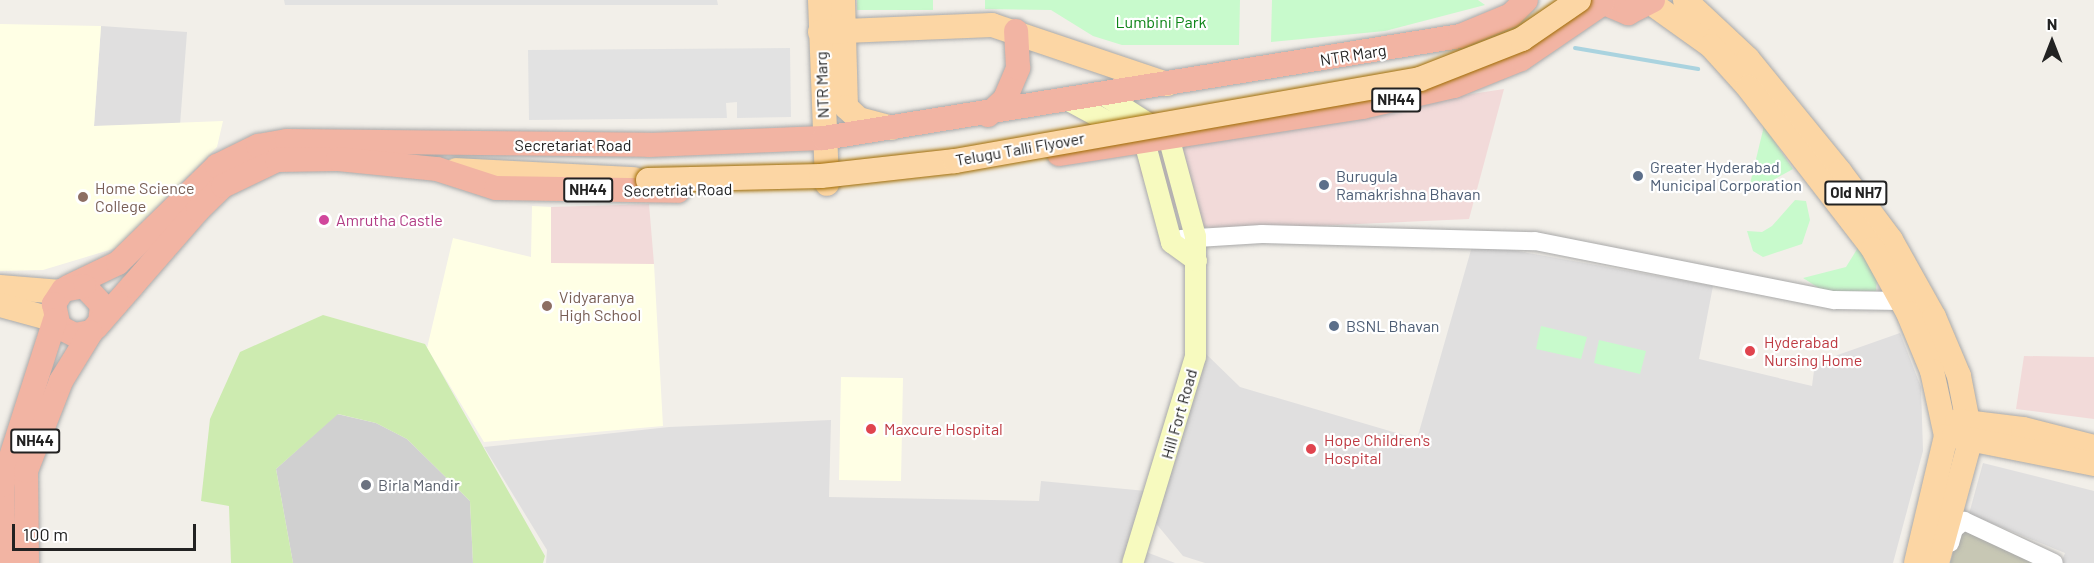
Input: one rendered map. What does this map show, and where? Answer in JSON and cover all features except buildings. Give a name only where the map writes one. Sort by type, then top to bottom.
[{"type":"highway","name":"NTR Marg","points":[[1170,84],[1460,36],[1511,15],[1526,0]]},
{"type":"highway","name":"NH44","points":[[1144,141],[1168,135],[1362,107],[1454,86],[1521,59],[1593,1]]},
{"type":"highway","points":[[1593,1],[1628,13],[1652,2]]},
{"type":"highway","points":[[988,115],[1005,99],[1018,68],[1016,31]]},
{"type":"highway","name":"NH44","points":[[1070,101],[1170,84]]},
{"type":"highway","name":"Secretariat Road","points":[[118,263],[217,166],[258,146],[287,141],[438,157],[824,138],[1070,101]]},
{"type":"highway","name":"Secretriat Road","points":[[95,327],[198,210],[252,168],[303,158],[438,157],[496,188],[651,192],[827,184],[1144,141]]},
{"type":"highway","name":"NH44","points":[[4,563],[2,485],[54,320],[54,304],[62,291],[118,263]]},
{"type":"highway","points":[[118,263],[119,279],[132,286]]},
{"type":"highway","points":[[54,320],[66,333],[95,327],[102,305],[92,290],[62,291]]},
{"type":"highway","name":"NH44","points":[[27,563],[26,471],[61,381],[95,327]]},
{"type":"main road","name":"NTR Marg","points":[[820,0],[832,31],[846,107],[860,119],[893,128]]},
{"type":"main road","name":"NTR Marg","points":[[827,184],[824,138],[832,31],[843,0]]},
{"type":"main road","name":"Telugu Talli Flyover","points":[[647,173],[819,163],[913,153],[1419,68],[1467,52],[1557,0]]},
{"type":"main road","name":"Telugu Talli Flyover","points":[[438,157],[647,173],[821,176],[955,161],[1420,79],[1522,39],[1593,1]]},
{"type":"main road","name":"Old NH7","points":[[1652,2],[1679,6],[1748,59],[1891,240],[1934,317],[1964,391],[1971,430],[1952,511],[1930,562]]},
{"type":"main road","name":"Old NH7","points":[[1679,6],[1829,188],[1902,301],[1932,371],[1946,428],[1930,562]]},
{"type":"main road","points":[[832,31],[992,25],[1016,31],[1170,84]]},
{"type":"main road","points":[[1104,95],[1168,135]]},
{"type":"main road","points":[[1070,101],[1144,141],[1171,242],[1196,260]]},
{"type":"main road","name":"Hill Fort Road","points":[[1132,563],[1195,356],[1195,236],[1168,135]]},
{"type":"main road","points":[[0,287],[62,291]]},
{"type":"main road","points":[[0,305],[54,320]]},
{"type":"main road","points":[[1964,391],[2013,428]]},
{"type":"main road","points":[[1946,428],[1971,430],[2013,428],[2094,447]]},
{"type":"main road","points":[[1971,430],[2030,451],[2094,464]]},
{"type":"main road","points":[[1952,511],[1981,462],[2030,451]]},
{"type":"street","points":[[1171,242],[1195,236],[1431,235],[1535,241],[1834,300],[1902,301]]},
{"type":"street","points":[[1930,562],[1945,559],[1954,528],[1964,521],[2054,563]]},
{"type":"shaded area","points":[[284,0],[717,0],[718,5],[285,5]]},
{"type":"shaded area","name":"Home Science College","points":[[0,24],[101,26],[94,126],[223,121],[217,147],[116,248],[43,270],[0,271]]},
{"type":"shaded area","points":[[101,26],[187,32],[180,125],[94,126]]},
{"type":"shaded area","points":[[790,48],[791,117],[737,118],[737,102],[726,103],[727,118],[529,120],[528,50]]},
{"type":"shaded area","points":[[1504,89],[1469,219],[1228,230],[1192,225],[1141,176],[1138,158],[1160,142]]},
{"type":"shaded area","points":[[649,204],[654,264],[551,264],[551,207]]},
{"type":"shaded area","name":"Vidyaranya High School","points":[[532,206],[551,207],[551,263],[654,264],[663,426],[484,442],[427,348],[453,238],[531,257]]},
{"type":"shaded area","points":[[1473,243],[1713,286],[1699,359],[1812,386],[1815,363],[1900,333],[1921,387],[1923,451],[1893,563],[1205,563],[1183,556],[1154,521],[1204,352],[1240,387],[1417,439]]},
{"type":"shaded area","points":[[2024,356],[2094,357],[2094,419],[2016,409]]},
{"type":"shaded area","name":"Maxcure Hospital","points":[[841,377],[903,378],[901,481],[839,480]]},
{"type":"shaded area","name":"Birla Mandir","points":[[337,414],[376,423],[407,439],[470,501],[473,563],[293,563],[276,469]]},
{"type":"shaded area","points":[[831,420],[829,497],[1039,501],[1041,481],[1146,491],[1121,563],[546,563],[547,550],[484,447],[669,427]]},
{"type":"shaded area","points":[[1983,463],[2094,491],[2094,563],[2061,563],[2065,553],[1969,514]]},
{"type":"shaded area","points":[[1960,529],[2036,563],[1950,563]]},
{"type":"shaded area","points":[[1146,552],[1175,563],[1142,563]]},
{"type":"green space","points":[[857,0],[933,0],[933,10],[857,10]]},
{"type":"green space","name":"Lumbini Park","points":[[985,0],[1240,0],[1239,45],[1122,45],[1093,36],[1051,10],[985,9]]},
{"type":"green space","points":[[1272,0],[1478,0],[1485,5],[1385,31],[1271,42]]},
{"type":"green space","points":[[1764,126],[1793,169],[1753,191],[1749,188]]},
{"type":"green space","points":[[1795,200],[1806,201],[1810,220],[1802,244],[1763,257],[1753,251],[1747,231],[1762,232],[1772,226]]},
{"type":"green space","points":[[1859,246],[1877,278],[1876,291],[1825,292],[1803,278],[1846,267]]},
{"type":"green space","points":[[323,315],[425,344],[545,556],[543,563],[473,563],[470,501],[407,439],[376,423],[338,414],[276,469],[293,563],[231,563],[229,506],[201,501],[210,419],[240,352]]},
{"type":"green space","points":[[1541,326],[1587,337],[1581,359],[1536,349]]},
{"type":"green space","points":[[1599,340],[1646,351],[1640,374],[1594,363]]},
{"type":"waterway","points":[[1575,48],[1698,69]]},
{"type":"place","name":"Greater Hyderabad Municipal Corporation","points":[[1638,176]]},
{"type":"place","name":"Burugula Ramakrishna Bhavan","points":[[1324,185]]},
{"type":"place","name":"Home Science College","points":[[83,197]]},
{"type":"place","name":"Amrutha Castle","points":[[324,220]]},
{"type":"place","name":"Vidyaranya High School","points":[[547,306]]},
{"type":"place","name":"BSNL Bhavan","points":[[1334,326]]},
{"type":"place","name":"Hyderabad Nursing Home","points":[[1750,351]]},
{"type":"place","name":"Maxcure Hospital","points":[[871,429]]},
{"type":"place","name":"Hope Children's Hospital","points":[[1311,449]]},
{"type":"place","name":"Birla Mandir","points":[[366,485]]}]
